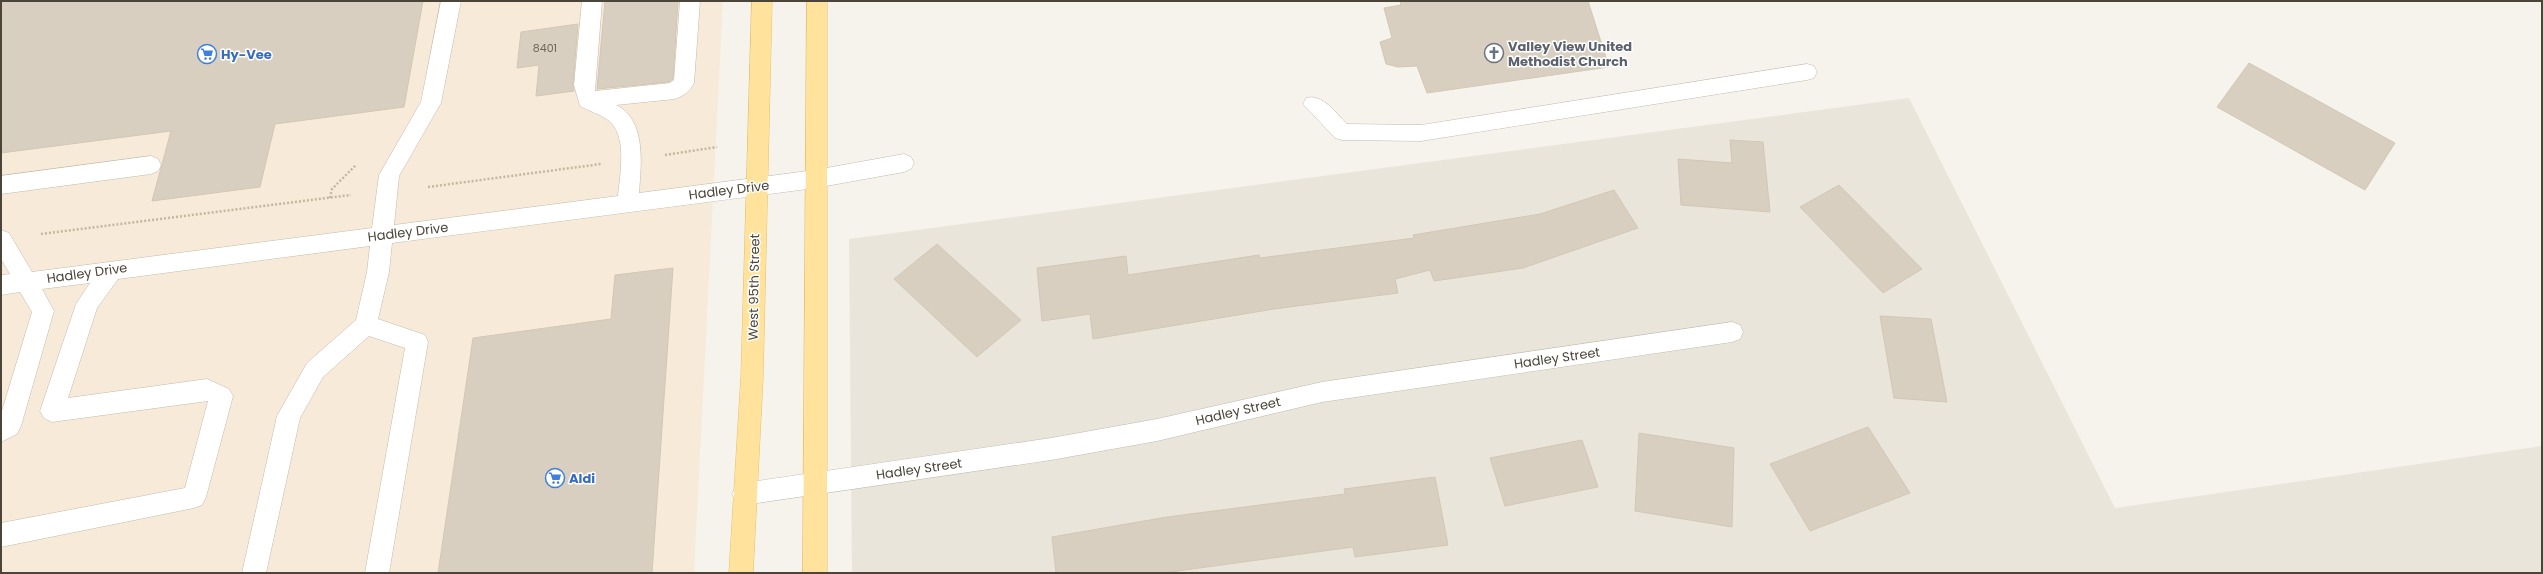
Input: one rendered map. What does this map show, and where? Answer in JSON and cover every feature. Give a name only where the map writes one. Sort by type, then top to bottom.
[{"type":"main road","name":"West 95th Street","points":[[741,573],[744,494],[752,377],[762,1]]},
{"type":"main road","points":[[815,573],[815,179],[817,1]]},
{"type":"street","points":[[254,573],[289,416],[315,370],[366,326],[378,272],[380,236],[389,175],[431,103],[451,1]]},
{"type":"street","points":[[587,100],[584,85],[592,1]]},
{"type":"street","points":[[587,100],[675,91],[684,83],[686,76],[690,1]]},
{"type":"street","points":[[1313,104],[1342,132],[1421,133],[1807,72]]},
{"type":"street","points":[[587,100],[616,115],[627,128],[631,160],[628,203]]},
{"type":"street","name":"Hadley Drive","points":[[1,285],[815,179],[904,163]]},
{"type":"street","points":[[1,185],[151,165]]},
{"type":"street","points":[[1,239],[27,281],[43,311],[8,426],[1,431]]},
{"type":"street","points":[[1,535],[194,497],[221,396],[207,389],[52,411],[87,304],[112,270]]},
{"type":"street","points":[[366,326],[417,342],[377,573]]},
{"type":"street","name":"Hadley Street","points":[[744,494],[1051,449],[1157,430],[1322,392],[1732,332]]},
{"type":"path","points":[[665,155],[717,147]]},
{"type":"path","points":[[428,187],[605,163]]},
{"type":"path","points":[[330,198],[332,189],[356,165]]},
{"type":"path","points":[[41,234],[351,195]]},
{"type":"shaded area","points":[[1,1],[723,1],[694,573],[1,573]]},
{"type":"shaded area","points":[[1909,98],[2115,508],[2542,446],[2542,573],[852,573],[849,239]]},
{"type":"building","name":"Hy-Vee","points":[[1,1],[423,1],[404,107],[275,124],[260,187],[152,201],[171,131],[1,153]]},
{"type":"building","points":[[605,1],[678,1],[673,79],[669,82],[597,89]]},
{"type":"building","name":"Valley View United Methodist Church","points":[[1400,1],[1588,1],[1609,67],[1427,93],[1417,66],[1398,67],[1386,64],[1380,42],[1392,38],[1384,8],[1401,5]]},
{"type":"building","points":[[578,24],[573,85],[574,91],[536,96],[539,65],[517,68],[521,32]]},
{"type":"building","points":[[2249,63],[2395,143],[2365,190],[2217,107]]},
{"type":"building","points":[[1730,140],[1763,142],[1770,212],[1681,205],[1678,159],[1732,163]]},
{"type":"building","points":[[1839,185],[1922,269],[1883,293],[1800,207]]},
{"type":"building","points":[[1614,190],[1638,228],[1523,268],[1434,281],[1430,270],[1395,279],[1398,293],[1274,309],[1093,339],[1090,314],[1042,321],[1037,268],[1126,256],[1128,275],[1259,255],[1260,258],[1414,238],[1413,235],[1540,214]]},
{"type":"building","points":[[937,244],[1021,320],[977,357],[894,279]]},
{"type":"building","name":"Aldi","points":[[673,268],[652,573],[438,573],[473,338],[611,319],[615,275]]},
{"type":"building","points":[[1880,316],[1931,319],[1947,402],[1894,398]]},
{"type":"building","points":[[1868,427],[1910,493],[1810,531],[1770,464]]},
{"type":"building","points":[[1639,433],[1734,448],[1732,527],[1635,511]]},
{"type":"building","points":[[1582,440],[1598,487],[1505,506],[1490,458]]},
{"type":"building","points":[[1435,477],[1448,545],[1355,557],[1353,547],[1163,573],[1056,573],[1052,537],[1167,517],[1345,494],[1344,489]]},
{"type":"place","name":"Valley View United Methodist Church","points":[[1494,53]]},
{"type":"place","name":"Hy-Vee","points":[[207,54]]},
{"type":"place","name":"Aldi","points":[[555,478]]}]
